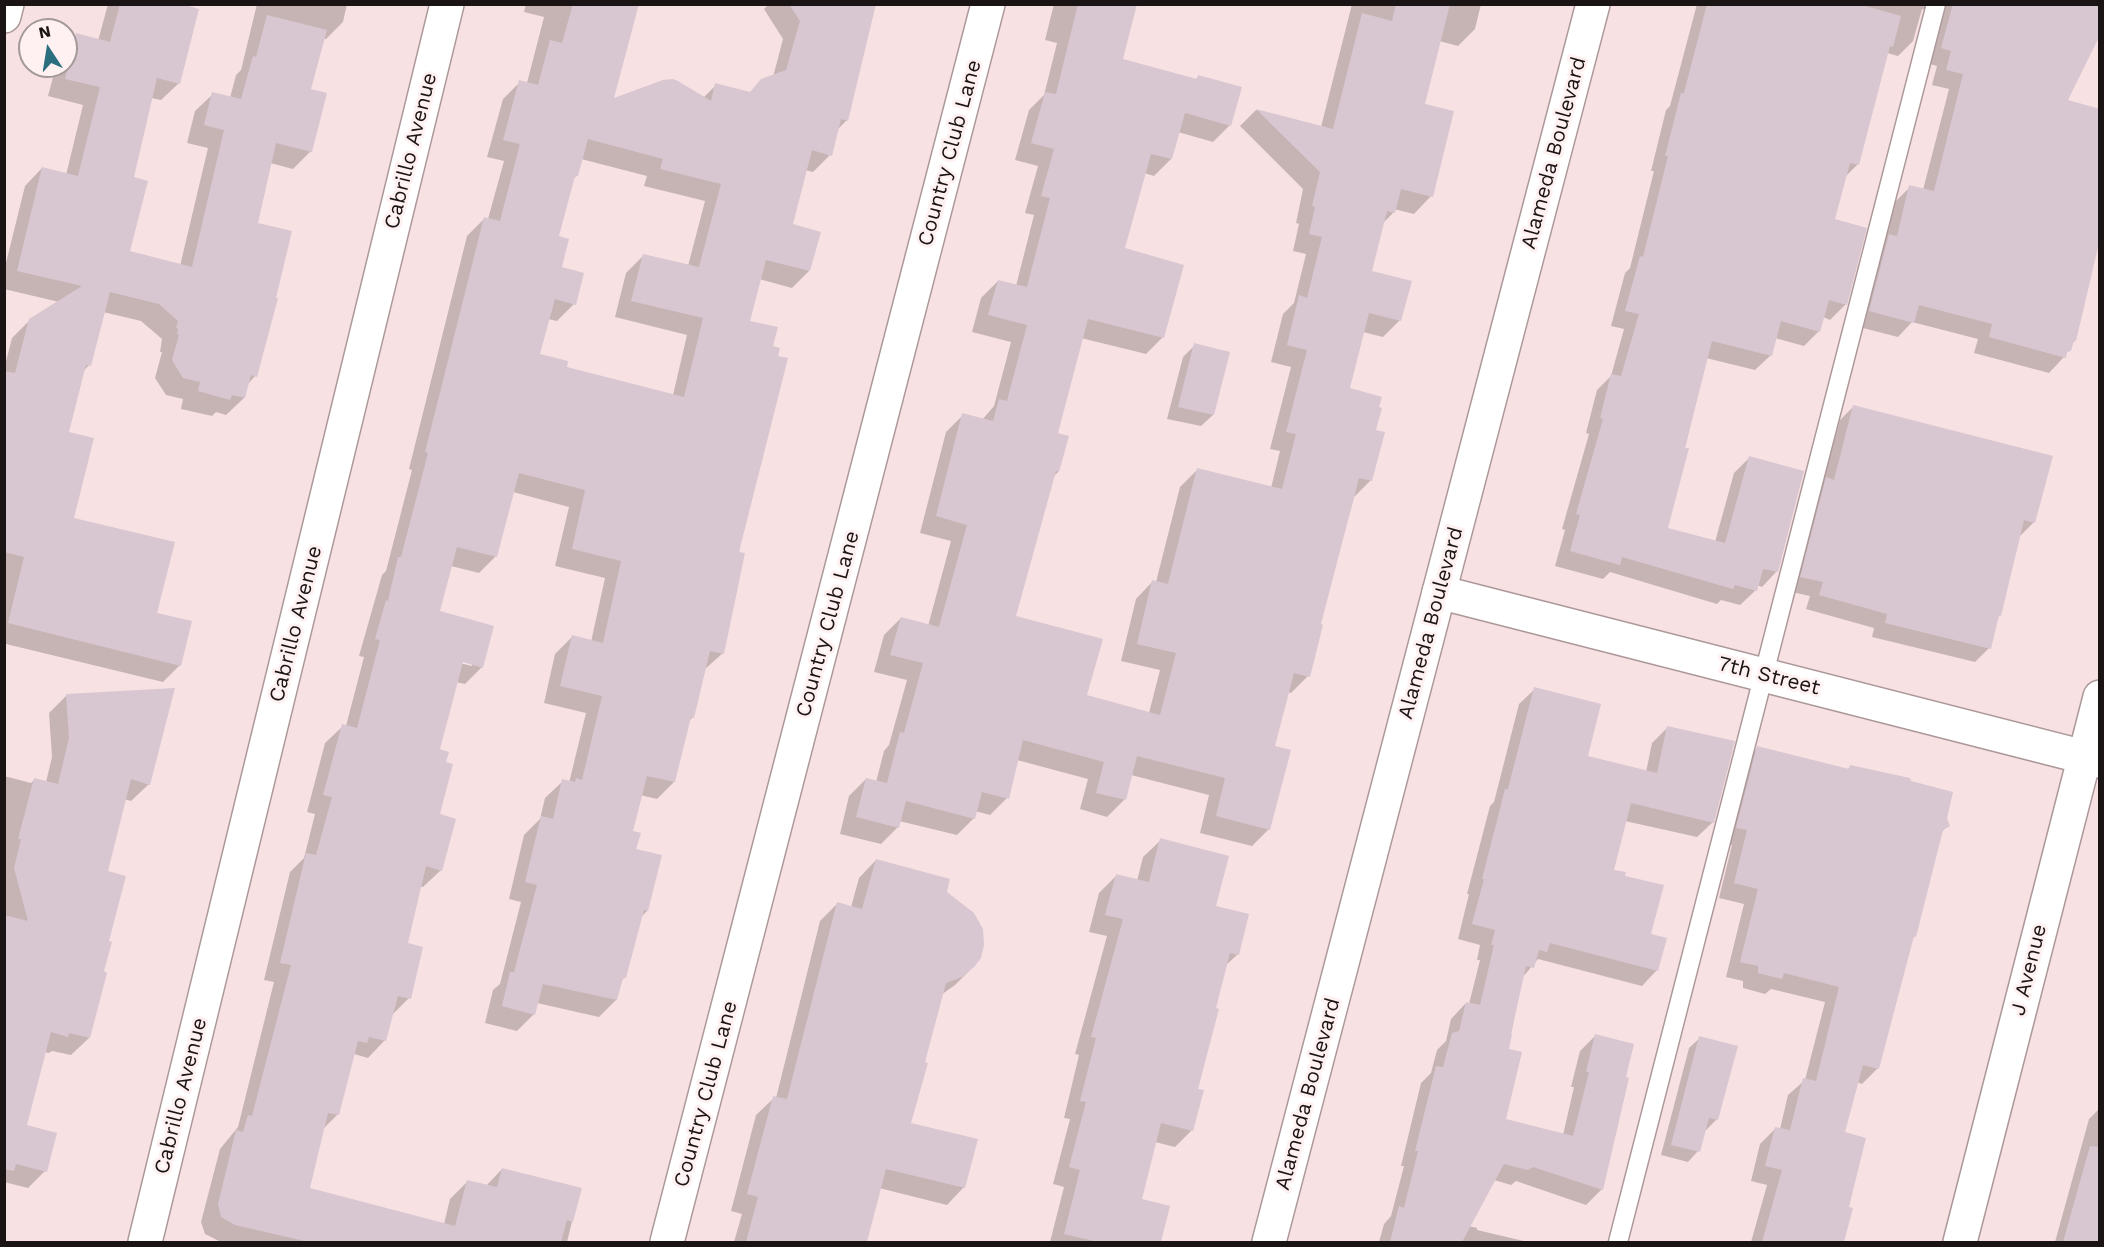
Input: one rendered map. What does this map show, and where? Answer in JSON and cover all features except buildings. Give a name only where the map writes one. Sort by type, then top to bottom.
[{"type":"street","points":[[4,16],[8,4]]},
{"type":"street","name":"Cabrillo Avenue","points":[[145,1242],[447,4]]},
{"type":"street","name":"Country Club Lane","points":[[667,1242],[988,4]]},
{"type":"street","name":"Alameda Boulevard","points":[[1269,1242],[1593,4]]},
{"type":"street","name":"7th Street","points":[[1439,592],[2092,759]]},
{"type":"street","name":"J Avenue","points":[[1960,1242],[2092,759],[2100,697]]},
{"type":"lane","points":[[1618,1242],[1936,4]]}]
